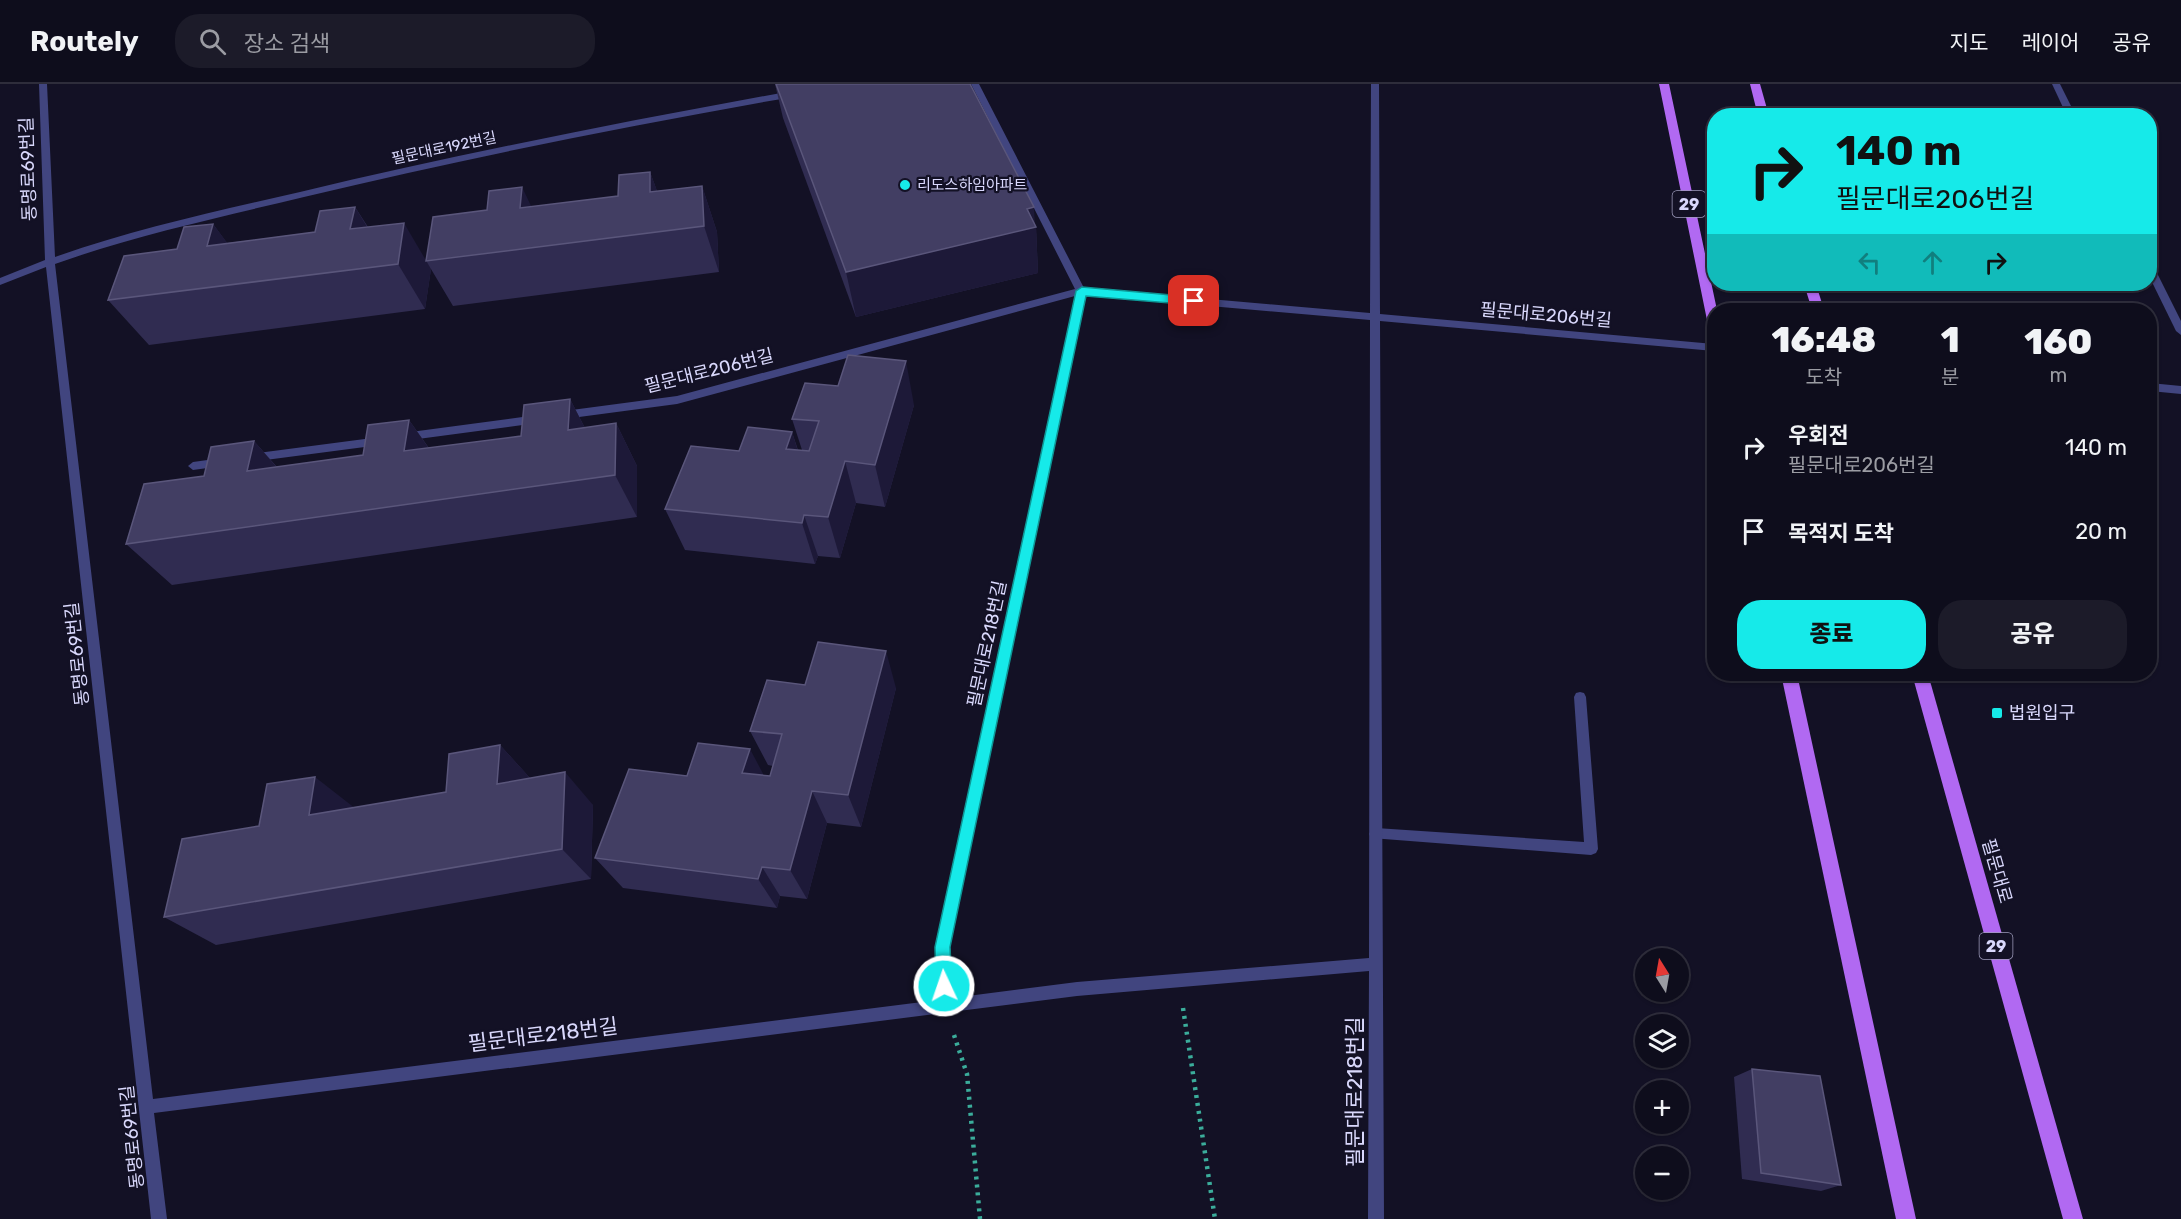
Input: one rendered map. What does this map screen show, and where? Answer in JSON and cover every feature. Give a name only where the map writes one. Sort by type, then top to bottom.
[{"type":"main road","name":"29","points":[[1664,84],[1709,303]]},
{"type":"main road","points":[[1755,84],[1762,108]]},
{"type":"main road","points":[[1791,681],[1906,1219]]},
{"type":"main road","name":"필문대로","points":[[1922,681],[2073,1219]]},
{"type":"street","name":"동명로69번길","points":[[43,84],[50,260],[159,1219]]},
{"type":"street","points":[[975,84],[1082,291]]},
{"type":"street","points":[[1374,316],[1375,84]]},
{"type":"street","points":[[2056,84],[2068,108]]},
{"type":"street","name":"필문대로192번길","points":[[0,282],[50,260],[178,224],[397,171],[668,116],[803,92]]},
{"type":"street","points":[[2157,283],[2181,331]]},
{"type":"street","name":"필문대로206번길","points":[[193,466],[677,400],[1082,291],[1707,345]]},
{"type":"street","name":"필문대로218번길","points":[[945,1005],[943,947],[1082,291]]},
{"type":"street","name":"필문대로218번길","points":[[1374,316],[1376,1219]]},
{"type":"street","points":[[2157,388],[2181,390]]},
{"type":"street","points":[[1376,834],[1591,849],[1580,698]]},
{"type":"street","name":"필문대로218번길","points":[[147,1107],[1077,989],[1375,964]]},
{"type":"path","points":[[1179,980],[1215,1219]]},
{"type":"path","points":[[945,1005],[967,1074],[980,1219]]},
{"type":"building","name":"리도스하임아파트","points":[[776,84],[970,84],[1034,207],[1027,209],[1036,227],[846,272]]},
{"type":"building","points":[[650,172],[650,192],[702,186],[704,226],[426,261],[433,217],[487,210],[489,191],[522,187],[520,208],[618,196],[619,175]]},
{"type":"building","points":[[355,207],[350,229],[404,223],[398,264],[108,300],[124,256],[177,249],[184,227],[213,224],[207,246],[315,232],[320,211]]},
{"type":"building","points":[[848,355],[906,361],[875,465],[845,461],[828,517],[804,515],[802,523],[665,509],[691,446],[739,451],[748,427],[792,432],[786,449],[809,451],[819,421],[792,419],[805,383],[838,386]]},
{"type":"building","points":[[570,399],[568,430],[616,423],[615,475],[126,544],[144,484],[204,476],[211,447],[254,441],[247,471],[363,455],[368,425],[409,420],[404,451],[521,436],[524,405]]},
{"type":"building","points":[[818,642],[886,651],[848,795],[812,791],[790,870],[762,867],[758,879],[595,858],[629,769],[687,776],[698,743],[750,749],[742,773],[770,776],[782,734],[750,731],[767,680],[805,685]]},
{"type":"building","points":[[500,745],[497,784],[565,772],[562,849],[164,917],[182,839],[259,826],[267,784],[315,777],[309,815],[446,792],[449,754]]},
{"type":"building","points":[[1752,1069],[1820,1076],[1841,1185],[1761,1173]]},
{"type":"place","name":"리도스하임아파트","points":[[905,185]]},
{"type":"place","name":"법원입구","points":[[1997,713]]},
{"type":"route","points":[[944,986],[943,947],[1082,291],[1194,301]]}]
